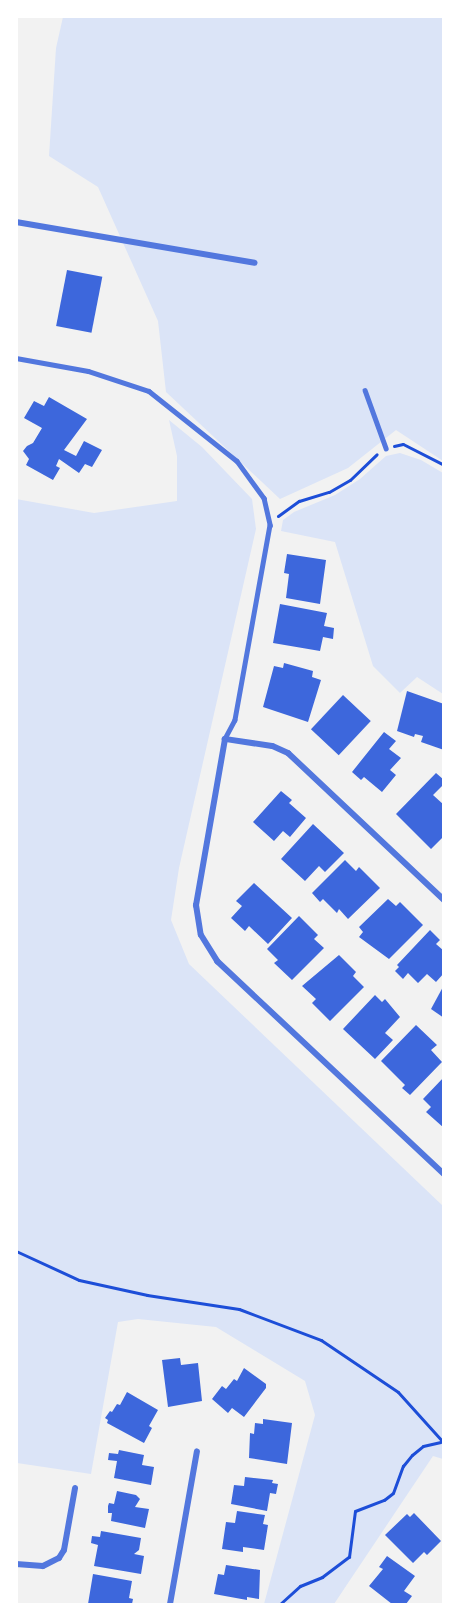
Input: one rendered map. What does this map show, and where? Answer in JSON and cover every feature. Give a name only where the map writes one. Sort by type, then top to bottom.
[{"type":"street","points":[[16,222],[255,263]]},
{"type":"street","points":[[444,900],[288,753],[272,746],[225,739],[196,905],[201,935],[217,962],[444,1174]]},
{"type":"street","points":[[170,1605],[197,1451]]},
{"type":"street","points":[[16,1564],[42,1566],[60,1558],[64,1550],[75,1488]]},
{"type":"lane","points":[[16,358],[99,374],[149,391],[237,461],[264,498],[270,525],[236,720],[225,739]]},
{"type":"lane","points":[[365,390],[386,448]]},
{"type":"path","points":[[270,525],[286,508],[299,501],[329,492],[350,480],[386,448],[403,444],[444,465]]},
{"type":"path","points":[[16,1251],[79,1280],[147,1295],[239,1309],[321,1340],[398,1392],[443,1442]]},
{"type":"path","points":[[280,1605],[300,1586],[322,1577],[349,1557],[355,1511],[384,1500],[393,1493],[403,1466],[412,1455],[423,1446],[443,1442]]},
{"type":"shaded area","points":[[63,17],[443,17],[443,461],[396,430],[348,468],[280,499],[166,392],[158,321],[98,187],[49,156],[56,48]]},
{"type":"shaded area","points":[[169,420],[202,447],[252,499],[256,529],[179,868],[171,920],[189,964],[443,1206],[443,1459],[433,1456],[334,1604],[264,1604],[315,1415],[305,1381],[216,1327],[138,1319],[118,1322],[91,1474],[17,1463],[16,499],[94,513],[177,501],[177,456]]},
{"type":"shaded area","points":[[400,453],[421,460],[443,473],[443,694],[417,677],[400,693],[373,666],[335,542],[281,531],[283,520],[294,512],[335,495],[360,479],[386,456]]},
{"type":"building","points":[[67,270],[102,277],[91,333],[56,326]]},
{"type":"building","points":[[49,397],[87,419],[64,450],[76,456],[84,441],[102,450],[92,467],[85,464],[79,473],[59,459],[56,466],[60,468],[53,480],[26,465],[29,459],[23,451],[33,443],[42,428],[24,418],[34,401],[44,406]]},
{"type":"building","points":[[287,554],[326,560],[320,604],[286,598],[289,574],[284,573]]},
{"type":"building","points":[[280,604],[327,613],[324,626],[334,628],[333,639],[323,637],[320,651],[273,643]]},
{"type":"building","points":[[284,663],[313,671],[312,677],[321,680],[308,722],[263,707],[274,666],[283,668]]},
{"type":"building","points":[[407,691],[444,704],[444,750],[421,742],[423,736],[415,734],[414,737],[397,731]]},
{"type":"building","points":[[343,695],[371,721],[339,755],[311,729]]},
{"type":"building","points":[[384,732],[396,741],[389,749],[401,758],[390,770],[396,775],[382,792],[364,777],[361,780],[352,772]]},
{"type":"building","points":[[436,773],[444,780],[444,784],[433,795],[444,805],[444,836],[431,849],[396,814]]},
{"type":"building","points":[[281,791],[292,800],[289,803],[306,818],[290,837],[283,831],[274,841],[253,822]]},
{"type":"building","points":[[313,824],[344,853],[325,872],[319,866],[305,881],[281,859]]},
{"type":"building","points":[[345,860],[356,871],[359,867],[380,888],[348,919],[339,909],[337,913],[323,899],[320,902],[312,893]]},
{"type":"building","points":[[254,883],[292,918],[268,944],[249,926],[245,931],[231,918],[242,906],[236,901]]},
{"type":"building","points":[[388,899],[396,906],[400,902],[423,925],[389,959],[359,937],[363,932],[359,927]]},
{"type":"building","points":[[299,916],[318,935],[314,939],[324,948],[292,980],[274,963],[278,960],[267,949]]},
{"type":"building","points":[[430,930],[440,940],[436,944],[444,951],[444,973],[436,982],[427,974],[418,983],[408,973],[403,979],[395,971],[399,967],[397,965]]},
{"type":"building","points":[[339,955],[356,972],[353,976],[364,987],[330,1021],[312,1003],[316,999],[302,986]]},
{"type":"building","points":[[444,985],[444,1018],[431,1009]]},
{"type":"building","points":[[375,995],[382,1002],[385,999],[400,1017],[385,1033],[393,1040],[375,1059],[343,1029]]},
{"type":"building","points":[[416,1025],[437,1045],[431,1050],[442,1062],[410,1095],[402,1088],[405,1085],[381,1061]]},
{"type":"building","points":[[444,1077],[444,1128],[426,1112],[431,1107],[423,1099]]},
{"type":"building","points":[[180,1358],[181,1365],[198,1363],[202,1401],[168,1407],[162,1360]]},
{"type":"building","points":[[244,1368],[266,1384],[266,1388],[244,1417],[232,1408],[228,1413],[212,1399],[222,1386],[226,1389],[234,1379],[237,1381]]},
{"type":"building","points":[[127,1392],[158,1410],[149,1426],[152,1428],[144,1443],[107,1423],[108,1420],[105,1418],[117,1404],[120,1405]]},
{"type":"building","points":[[263,1419],[292,1423],[287,1464],[249,1458],[250,1433],[254,1434],[255,1423],[263,1424]]},
{"type":"building","points":[[119,1450],[144,1455],[142,1465],[154,1467],[151,1485],[114,1478],[117,1461],[108,1460],[109,1453],[118,1454]]},
{"type":"building","points":[[245,1477],[273,1480],[272,1483],[278,1484],[276,1494],[270,1493],[267,1511],[231,1504],[234,1485],[244,1486]]},
{"type":"building","points":[[117,1491],[136,1495],[140,1499],[135,1507],[149,1509],[145,1528],[111,1521],[112,1513],[108,1513],[108,1506],[109,1503],[114,1504]]},
{"type":"building","points":[[237,1511],[265,1515],[263,1524],[268,1525],[264,1550],[243,1547],[243,1552],[222,1549],[226,1522],[235,1523]]},
{"type":"building","points":[[414,1513],[441,1541],[427,1555],[424,1552],[413,1563],[385,1535],[407,1514],[410,1517]]},
{"type":"building","points":[[101,1531],[141,1538],[139,1550],[134,1554],[144,1556],[141,1574],[94,1566],[98,1545],[91,1543],[92,1536],[100,1537]]},
{"type":"building","points":[[387,1556],[415,1576],[404,1591],[412,1596],[406,1604],[392,1604],[369,1586],[383,1569],[379,1567]]},
{"type":"building","points":[[226,1565],[260,1570],[259,1599],[247,1597],[247,1600],[214,1594],[218,1574],[224,1575]]},
{"type":"building","points":[[93,1574],[132,1581],[129,1598],[133,1599],[132,1604],[88,1604]]}]
